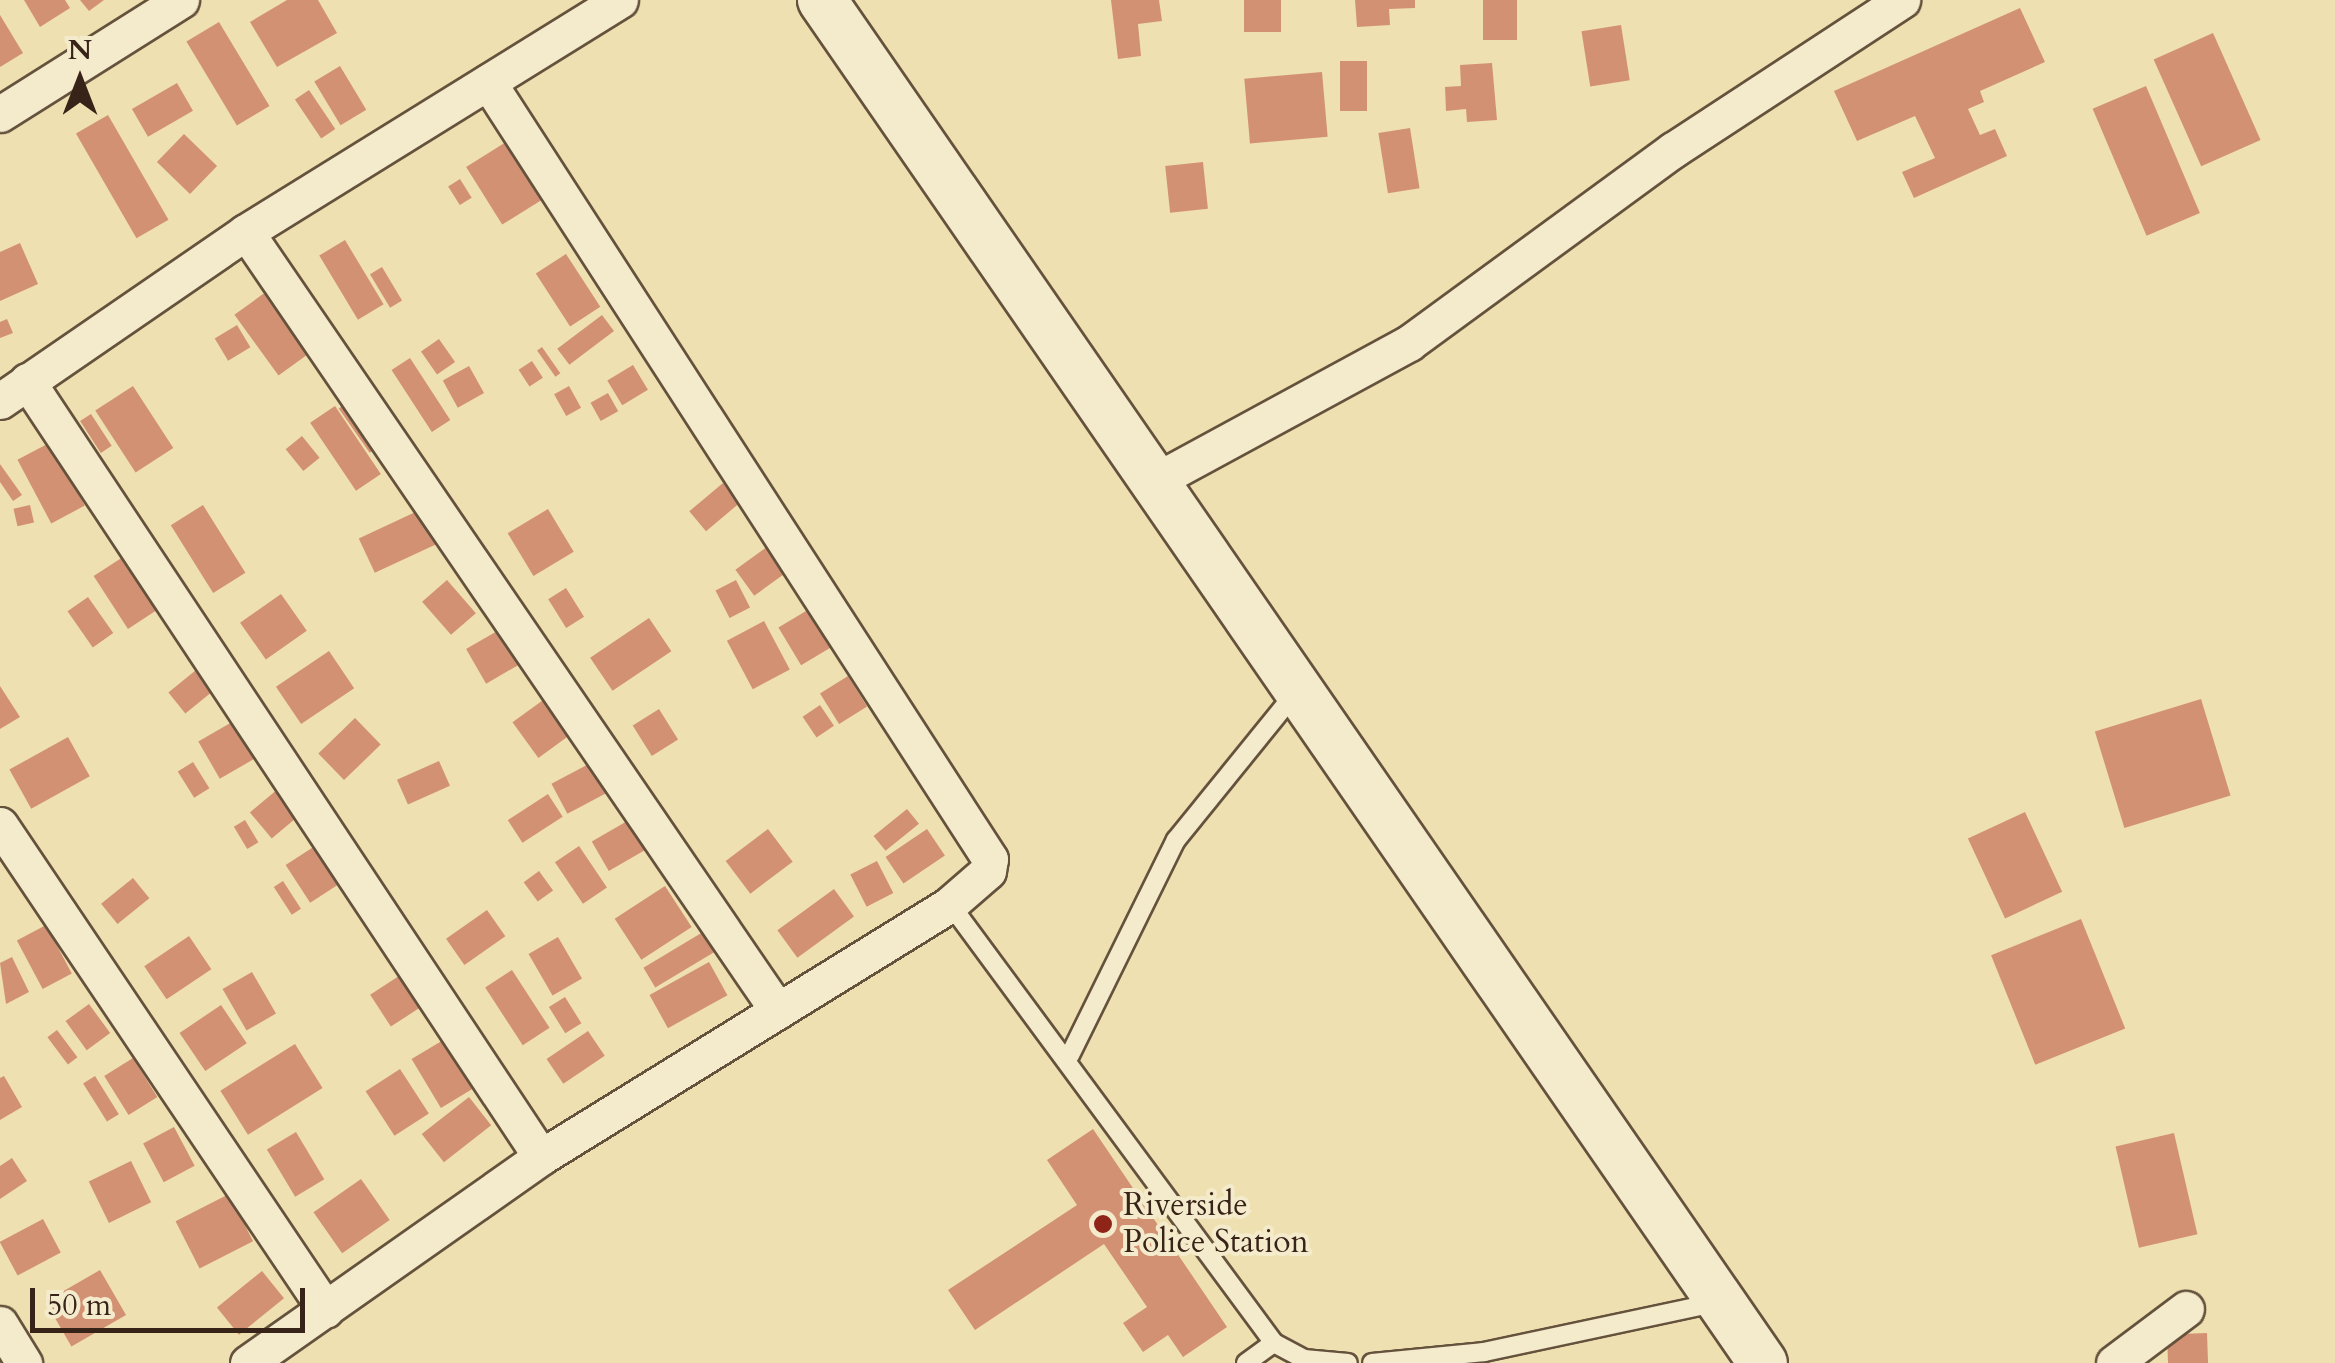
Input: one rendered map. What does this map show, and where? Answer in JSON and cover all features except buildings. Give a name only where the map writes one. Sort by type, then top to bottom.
[{"type":"main road","points":[[822,0],[1301,686],[1763,1363]]},
{"type":"street","points":[[0,114],[181,0]]},
{"type":"street","points":[[540,1156],[14,391],[246,232],[620,0]]},
{"type":"street","points":[[1155,482],[1409,344],[1674,150],[1902,0]]},
{"type":"street","points":[[248,1363],[540,1156],[981,884],[990,859],[488,82]]},
{"type":"street","points":[[246,232],[778,1011]]},
{"type":"street","points":[[0,825],[326,1310]]},
{"type":"street","points":[[2114,1363],[2186,1309]]},
{"type":"street","points":[[0,1324],[24,1363]]},
{"type":"lane","points":[[1070,1054],[1176,840],[1301,686]]},
{"type":"lane","points":[[950,904],[1070,1054],[1274,1343],[1304,1359],[1348,1363]]},
{"type":"lane","points":[[1372,1363],[1484,1352],[1721,1301]]},
{"type":"lane","points":[[1246,1363],[1274,1343]]},
{"type":"place","name":"Riverside Police Station","points":[[1103,1224]]}]
